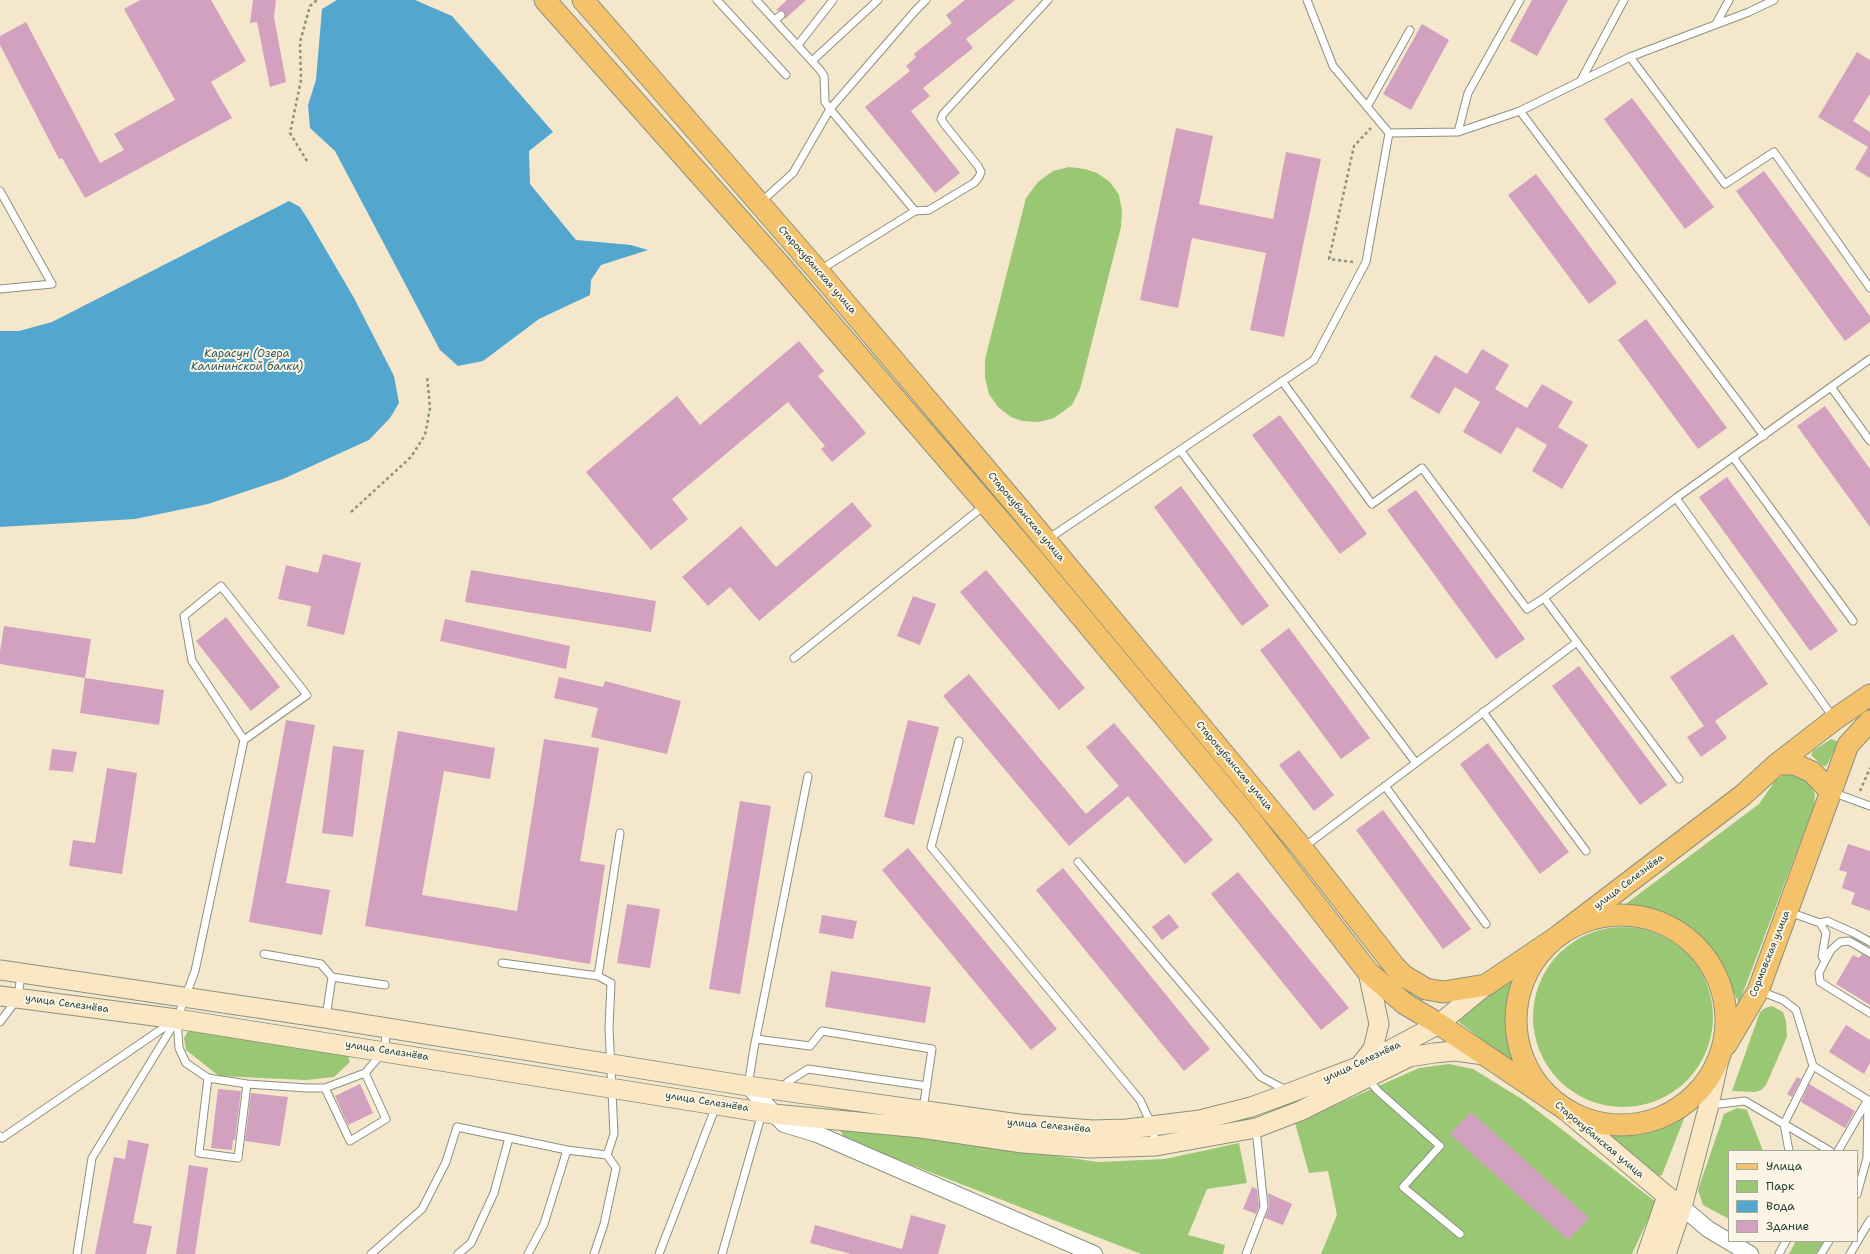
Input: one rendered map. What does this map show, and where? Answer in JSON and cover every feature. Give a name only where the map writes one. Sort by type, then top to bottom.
[{"type":"main road","name":"Старокубанская улица","points":[[545,0],[785,271],[985,505],[1037,548],[1302,848],[1386,957],[1404,976],[1426,989],[1443,992],[1486,984]]},
{"type":"main road","name":"Старокубанская улица","points":[[583,0],[818,271],[1249,818],[1368,972],[1406,1004],[1439,1024],[1559,1105],[1674,1202]]},
{"type":"main road","name":"улица Селезнёва","points":[[0,970],[325,1018],[611,1065],[780,1090],[922,1119],[1023,1143],[1082,1148],[1156,1146],[1256,1128],[1300,1111],[1439,1024],[1486,984],[1557,937],[1742,795],[1777,764],[1835,719],[1870,695]]},
{"type":"main road","name":"Сормовская улица","points":[[1647,1254],[1674,1202],[1709,1105],[1720,1055],[1758,991],[1848,745],[1870,720]]},
{"type":"main road","points":[[1777,764],[1794,764],[1812,772],[1830,792]]},
{"type":"main road","points":[[1616,915],[1647,918],[1666,925],[1684,935],[1706,957],[1720,984],[1725,1004],[1726,1025],[1720,1055],[1711,1074],[1692,1098],[1675,1110],[1647,1122],[1626,1125],[1596,1122],[1576,1115],[1559,1105],[1543,1090],[1531,1074],[1521,1050],[1516,1025],[1517,1004],[1527,975],[1537,957],[1557,937],[1586,921],[1616,915]]},
{"type":"main road","name":"Старокубанская улица","points":[[1363,1072],[1373,1049],[1379,1024],[1368,972]]},
{"type":"main road","name":"улица Селезнёва","points":[[9,997],[177,1019],[768,1112],[847,1121],[922,1119],[1092,1130],[1152,1126],[1200,1120],[1251,1107],[1292,1092],[1409,1057],[1455,1051],[1484,1055]]},
{"type":"main road","name":"Сормовская улица","points":[[1666,1254],[1674,1202]]},
{"type":"street","name":"улица Селезнёва","points":[[748,1086],[768,1112],[784,1124],[817,1134],[841,1144],[1094,1254]]},
{"type":"street","points":[[841,1144],[832,1135],[832,1130],[838,1121],[847,1121]]},
{"type":"street","name":"Старокубанская улица","points":[[1674,1202],[1708,1229],[1728,1241]]},
{"type":"street","name":"Старокубанская улица","points":[[1730,1242],[1750,1254]]},
{"type":"lane","points":[[717,0],[786,75]]},
{"type":"lane","points":[[756,0],[798,45],[824,76],[825,102],[915,211]]},
{"type":"lane","points":[[798,45],[833,0]]},
{"type":"lane","points":[[812,61],[878,0]]},
{"type":"lane","points":[[760,204],[793,173],[830,109],[914,11],[926,0]]},
{"type":"lane","points":[[818,271],[915,211],[929,210],[974,183],[981,172],[978,166],[941,119],[943,114],[1048,0]]},
{"type":"lane","points":[[1307,0],[1333,66],[1389,133]]},
{"type":"lane","points":[[1458,132],[1468,93],[1520,0]]},
{"type":"lane","points":[[1580,82],[1624,0]]},
{"type":"lane","points":[[1716,24],[1729,0]]},
{"type":"lane","points":[[1389,133],[1458,132],[1520,111],[1630,57],[1774,0]]},
{"type":"lane","points":[[775,20],[780,15]]},
{"type":"lane","points":[[1367,107],[1410,30]]},
{"type":"lane","points":[[1630,57],[1725,184],[1774,152],[1870,288]]},
{"type":"lane","points":[[1520,111],[1764,436]]},
{"type":"lane","points":[[1037,548],[1314,360],[1366,262],[1389,133]]},
{"type":"lane","points":[[0,191],[52,284],[0,289]]},
{"type":"lane","points":[[1282,381],[1372,504],[1422,468],[1527,609],[1544,598],[1676,498],[1870,359]]},
{"type":"lane","points":[[1831,387],[1870,441]]},
{"type":"lane","points":[[1180,450],[1416,763]]},
{"type":"lane","points":[[1733,457],[1853,621]]},
{"type":"lane","points":[[1676,498],[1835,719]]},
{"type":"lane","points":[[794,658],[985,505]]},
{"type":"lane","points":[[77,1254],[92,1158],[177,1019],[195,971],[244,740],[307,695],[221,586],[184,616],[192,660],[244,740]]},
{"type":"lane","points":[[1544,598],[1679,779]]},
{"type":"lane","points":[[1302,848],[1577,642]]},
{"type":"lane","points":[[1484,712],[1586,850]]},
{"type":"lane","points":[[959,741],[931,847],[1140,1100],[1152,1126],[1156,1146]]},
{"type":"lane","points":[[748,1086],[808,776]]},
{"type":"lane","points":[[1385,786],[1486,924]]},
{"type":"lane","points":[[1830,792],[1870,806]]},
{"type":"lane","points":[[598,976],[620,832]]},
{"type":"lane","points":[[1078,862],[1261,1077],[1292,1092]]},
{"type":"lane","points":[[1787,911],[1820,923],[1827,921],[1870,942]]},
{"type":"lane","points":[[1820,923],[1826,933],[1822,956],[1825,961]]},
{"type":"lane","points":[[1870,953],[1849,941],[1840,942],[1831,950],[1819,973],[1820,982],[1870,1013]]},
{"type":"lane","points":[[264,954],[321,964],[332,977],[385,985]]},
{"type":"lane","points":[[502,963],[598,976],[611,983],[609,1028],[614,1134],[607,1155]]},
{"type":"lane","points":[[0,1022],[9,997],[21,974]]},
{"type":"lane","points":[[325,1018],[332,977]]},
{"type":"lane","points":[[1758,991],[1783,1000],[1796,1010],[1813,1066],[1868,1100]]},
{"type":"lane","points":[[177,1019],[179,1048],[186,1063],[208,1078],[247,1084],[325,1088],[366,1073],[384,1051],[388,1028]]},
{"type":"lane","points":[[0,1136],[2,1138],[177,1019]]},
{"type":"lane","points":[[756,1039],[810,1046],[822,1031],[932,1049],[922,1119]]},
{"type":"lane","points":[[1789,1150],[1784,1124],[1813,1066]]},
{"type":"lane","points":[[780,1090],[789,1081],[808,1069],[927,1086]]},
{"type":"lane","points":[[1363,1072],[1378,1091],[1440,1146],[1403,1187],[1460,1234]]},
{"type":"lane","points":[[325,1088],[350,1142],[386,1119],[366,1073]]},
{"type":"lane","points":[[208,1078],[199,1153],[238,1158],[247,1084]]},
{"type":"lane","points":[[1839,1150],[1868,1100]]},
{"type":"lane","points":[[1858,1189],[1867,1158],[1868,1100]]},
{"type":"lane","points":[[1709,1105],[1745,1101],[1828,1150]]},
{"type":"lane","points":[[659,1254],[717,1104]]},
{"type":"lane","points":[[722,1254],[768,1112]]},
{"type":"lane","points":[[370,1254],[422,1209],[446,1162],[457,1128],[567,1150],[607,1155],[616,1168],[604,1224],[594,1254]]},
{"type":"lane","points":[[1246,1254],[1264,1207],[1256,1128]]},
{"type":"lane","points":[[458,1254],[471,1243],[494,1193],[509,1138]]},
{"type":"lane","points":[[528,1254],[544,1224],[567,1150]]},
{"type":"lane","points":[[1858,1240],[1870,1220]]},
{"type":"lane","points":[[1779,1254],[1785,1242]]},
{"type":"lane","points":[[1822,1254],[1828,1242]]},
{"type":"lane","points":[[1850,1254],[1857,1242]]},
{"type":"path","points":[[307,161],[290,133],[301,80],[300,42],[310,6],[317,0]]},
{"type":"path","points":[[1366,262],[1329,259],[1354,146],[1378,120]]},
{"type":"path","points":[[351,512],[411,456],[425,435],[430,408],[427,375]]},
{"type":"path","points":[[1856,801],[1870,768]]},
{"type":"green space","points":[[1069,167],[1085,169],[1097,173],[1110,182],[1119,195],[1122,211],[1121,227],[1080,389],[1072,405],[1054,418],[1039,422],[1022,421],[1011,417],[998,407],[989,394],[985,378],[985,359],[1026,198],[1038,182],[1053,171]]},
{"type":"green space","points":[[1831,739],[1837,741],[1837,744],[1828,763],[1826,766],[1823,766],[1811,755],[1813,751]]},
{"type":"green space","points":[[1792,774],[1802,778],[1811,785],[1815,795],[1814,806],[1739,1003],[1718,961],[1705,943],[1685,925],[1663,912],[1632,905],[1623,906],[1759,804],[1775,781],[1783,775]]},
{"type":"green space","points":[[1632,927],[1641,928],[1666,937],[1687,953],[1703,974],[1712,999],[1712,1035],[1703,1060],[1687,1081],[1666,1097],[1658,1100],[1641,1106],[1614,1107],[1605,1106],[1580,1097],[1566,1087],[1553,1074],[1543,1060],[1534,1035],[1533,1008],[1534,999],[1543,974],[1553,960],[1566,947],[1580,937],[1605,928]]},
{"type":"green space","points":[[1517,977],[1511,1011],[1513,1035],[1519,1068],[1455,1019]]},
{"type":"green space","points":[[1772,1006],[1783,1012],[1786,1021],[1787,1037],[1766,1085],[1761,1090],[1755,1092],[1732,1091],[1760,1012],[1765,1008]]},
{"type":"green space","points":[[190,1028],[346,1050],[350,1062],[334,1077],[306,1080],[219,1076],[186,1050],[184,1038]]},
{"type":"green space","points":[[1449,1064],[1473,1069],[1525,1101],[1656,1202],[1632,1254],[1321,1254],[1337,1215],[1328,1171],[1309,1173],[1295,1123],[1419,1068]]},
{"type":"green space","points":[[1737,1108],[1747,1110],[1763,1150],[1728,1150],[1728,1218],[1703,1205],[1698,1190],[1724,1114]]},
{"type":"green space","points":[[1680,1114],[1685,1116],[1662,1175],[1657,1176],[1606,1138],[1610,1130],[1648,1127]]},
{"type":"green space","points":[[851,1126],[1098,1162],[1165,1159],[1239,1143],[1247,1183],[1207,1189],[1188,1235],[1225,1245],[1223,1254],[1141,1254],[845,1139],[839,1128]]},
{"type":"green space","points":[[1795,1242],[1823,1242],[1816,1254],[1789,1254]]},
{"type":"water","points":[[337,0],[415,0],[452,16],[553,132],[529,151],[530,184],[576,240],[631,245],[648,250],[601,265],[591,280],[590,295],[539,319],[483,361],[458,366],[440,350],[335,151],[310,128],[308,105],[316,80],[322,9]]},
{"type":"water","name":"Карасун (Озера Калининской балки)","points":[[289,201],[300,207],[309,221],[354,298],[394,376],[399,403],[390,418],[369,440],[283,479],[208,504],[135,519],[0,527],[0,331],[19,331],[52,322]]},
{"type":"building","points":[[140,0],[211,0],[246,61],[211,82],[232,118],[85,198],[62,158],[59,159],[0,45],[0,36],[26,22],[100,163],[124,150],[114,134],[175,100],[124,9]]},
{"type":"building","points":[[253,0],[276,0],[274,17],[286,82],[270,87],[257,22],[250,23]]},
{"type":"building","points":[[787,0],[806,0],[785,19],[785,12],[776,10]]},
{"type":"building","points":[[965,0],[1015,0],[966,39],[973,48],[923,88],[930,96],[911,111],[960,173],[935,193],[865,107],[910,71],[906,66],[916,57],[914,54],[952,23],[946,15]]},
{"type":"building","points":[[1532,0],[1568,0],[1537,56],[1510,41]]},
{"type":"building","points":[[1422,24],[1449,40],[1411,110],[1383,94]]},
{"type":"building","points":[[1857,52],[1870,60],[1870,94],[1853,121],[1870,132],[1870,178],[1855,169],[1868,147],[1818,117]]},
{"type":"building","points":[[1632,98],[1714,207],[1685,229],[1604,119]]},
{"type":"building","points":[[1176,128],[1213,136],[1199,204],[1273,219],[1286,152],[1321,159],[1284,337],[1250,330],[1266,253],[1192,238],[1178,308],[1140,300]]},
{"type":"building","points":[[1764,171],[1870,316],[1870,322],[1845,341],[1736,191]]},
{"type":"building","points":[[1536,174],[1617,283],[1589,304],[1508,195]]},
{"type":"building","points":[[1646,319],[1727,428],[1698,449],[1618,340]]},
{"type":"building","points":[[799,341],[824,371],[818,376],[866,433],[832,462],[821,449],[825,446],[788,402],[672,499],[688,519],[651,550],[586,472],[677,396],[700,425]]},
{"type":"building","points":[[1482,349],[1509,365],[1495,389],[1527,408],[1542,384],[1573,402],[1558,427],[1588,445],[1562,489],[1532,471],[1547,445],[1517,427],[1501,454],[1463,432],[1480,402],[1455,387],[1439,414],[1410,397],[1435,355],[1467,374]]},
{"type":"building","points":[[1825,406],[1870,469],[1870,527],[1797,426]]},
{"type":"building","points":[[1280,415],[1367,534],[1340,554],[1252,435]]},
{"type":"building","points":[[1727,477],[1838,631],[1810,651],[1699,497]]},
{"type":"building","points":[[1181,486],[1269,606],[1242,626],[1154,507]]},
{"type":"building","points":[[1416,490],[1525,639],[1496,659],[1387,510]]},
{"type":"building","points":[[852,502],[872,526],[759,621],[730,587],[708,606],[682,577],[741,526],[776,567]]},
{"type":"building","points":[[323,554],[361,563],[344,635],[307,626],[311,606],[278,599],[286,565],[318,573]]},
{"type":"building","points":[[471,570],[656,601],[651,632],[465,602]]},
{"type":"building","points":[[986,570],[1085,688],[1059,710],[960,592]]},
{"type":"building","points":[[913,596],[936,604],[920,645],[897,636]]},
{"type":"building","points":[[226,617],[280,687],[251,711],[196,641]]},
{"type":"building","points":[[445,619],[570,646],[566,669],[440,641]]},
{"type":"building","points":[[4,626],[91,639],[85,678],[0,664],[0,652]]},
{"type":"building","points":[[1289,628],[1370,738],[1341,759],[1260,650]]},
{"type":"building","points":[[1733,634],[1768,684],[1715,721],[1727,738],[1701,757],[1687,737],[1704,726],[1670,677]]},
{"type":"building","points":[[1579,666],[1667,785],[1640,805],[1552,686]]},
{"type":"building","points":[[969,674],[1086,814],[1119,786],[1086,747],[1114,723],[1213,840],[1185,864],[1128,796],[1069,846],[943,696]]},
{"type":"building","points":[[559,677],[603,687],[605,681],[681,701],[667,754],[591,737],[598,708],[554,698]]},
{"type":"building","points":[[85,678],[164,690],[159,725],[80,713]]},
{"type":"building","points":[[286,720],[315,725],[286,883],[330,890],[322,935],[249,922]]},
{"type":"building","points":[[908,720],[939,727],[914,825],[884,817]]},
{"type":"building","points":[[398,731],[495,748],[490,779],[444,771],[422,895],[517,911],[544,739],[599,748],[580,861],[605,865],[590,964],[365,926]]},
{"type":"building","points":[[1488,743],[1569,852],[1540,874],[1460,764]]},
{"type":"building","points":[[333,746],[364,750],[353,837],[322,833]]},
{"type":"building","points":[[52,749],[77,752],[73,772],[49,770]]},
{"type":"building","points":[[1299,750],[1334,795],[1314,811],[1279,765]]},
{"type":"building","points":[[107,768],[137,773],[122,874],[69,866],[73,840],[95,843]]},
{"type":"building","points":[[740,801],[771,806],[740,994],[709,989]]},
{"type":"building","points":[[1383,810],[1471,929],[1443,949],[1356,830]]},
{"type":"building","points":[[1848,844],[1870,851],[1870,911],[1851,904],[1855,893],[1842,888],[1847,872],[1839,870]]},
{"type":"building","points":[[908,848],[1057,1029],[1031,1050],[882,870]]},
{"type":"building","points":[[1063,868],[1210,1049],[1184,1071],[1036,890]]},
{"type":"building","points":[[1238,872],[1349,1008],[1321,1030],[1211,894]]},
{"type":"building","points":[[627,904],[660,909],[650,968],[617,963]]},
{"type":"building","points":[[1169,914],[1179,927],[1162,940],[1152,927]]},
{"type":"building","points":[[822,915],[857,921],[853,939],[819,933]]},
{"type":"building","points":[[1862,954],[1870,958],[1870,1005],[1836,984],[1853,955],[1859,958]]},
{"type":"building","points":[[831,971],[931,987],[925,1023],[825,1007]]},
{"type":"building","points":[[1846,1025],[1870,1040],[1870,1063],[1864,1074],[1829,1052]]},
{"type":"building","points":[[1797,1077],[1801,1079],[1792,1097],[1787,1094]]},
{"type":"building","points":[[360,1084],[373,1113],[348,1125],[335,1096]]},
{"type":"building","points":[[1809,1084],[1855,1111],[1845,1128],[1801,1102]]},
{"type":"building","points":[[218,1089],[241,1091],[235,1140],[233,1140],[232,1150],[211,1148]]},
{"type":"building","points":[[251,1093],[288,1097],[280,1146],[245,1141]]},
{"type":"building","points":[[1471,1112],[1589,1218],[1568,1240],[1450,1134]]},
{"type":"building","points":[[128,1140],[149,1144],[133,1223],[152,1226],[146,1254],[95,1254],[114,1157],[125,1159]]},
{"type":"building","points":[[189,1165],[208,1168],[195,1254],[176,1254]]},
{"type":"building","points":[[1252,1187],[1257,1189],[1259,1206],[1256,1214],[1243,1209]]},
{"type":"building","points":[[1268,1193],[1292,1204],[1283,1225],[1265,1218],[1269,1207]]},
{"type":"building","points":[[911,1215],[946,1225],[938,1254],[851,1254],[810,1243],[815,1225],[902,1249]]}]
